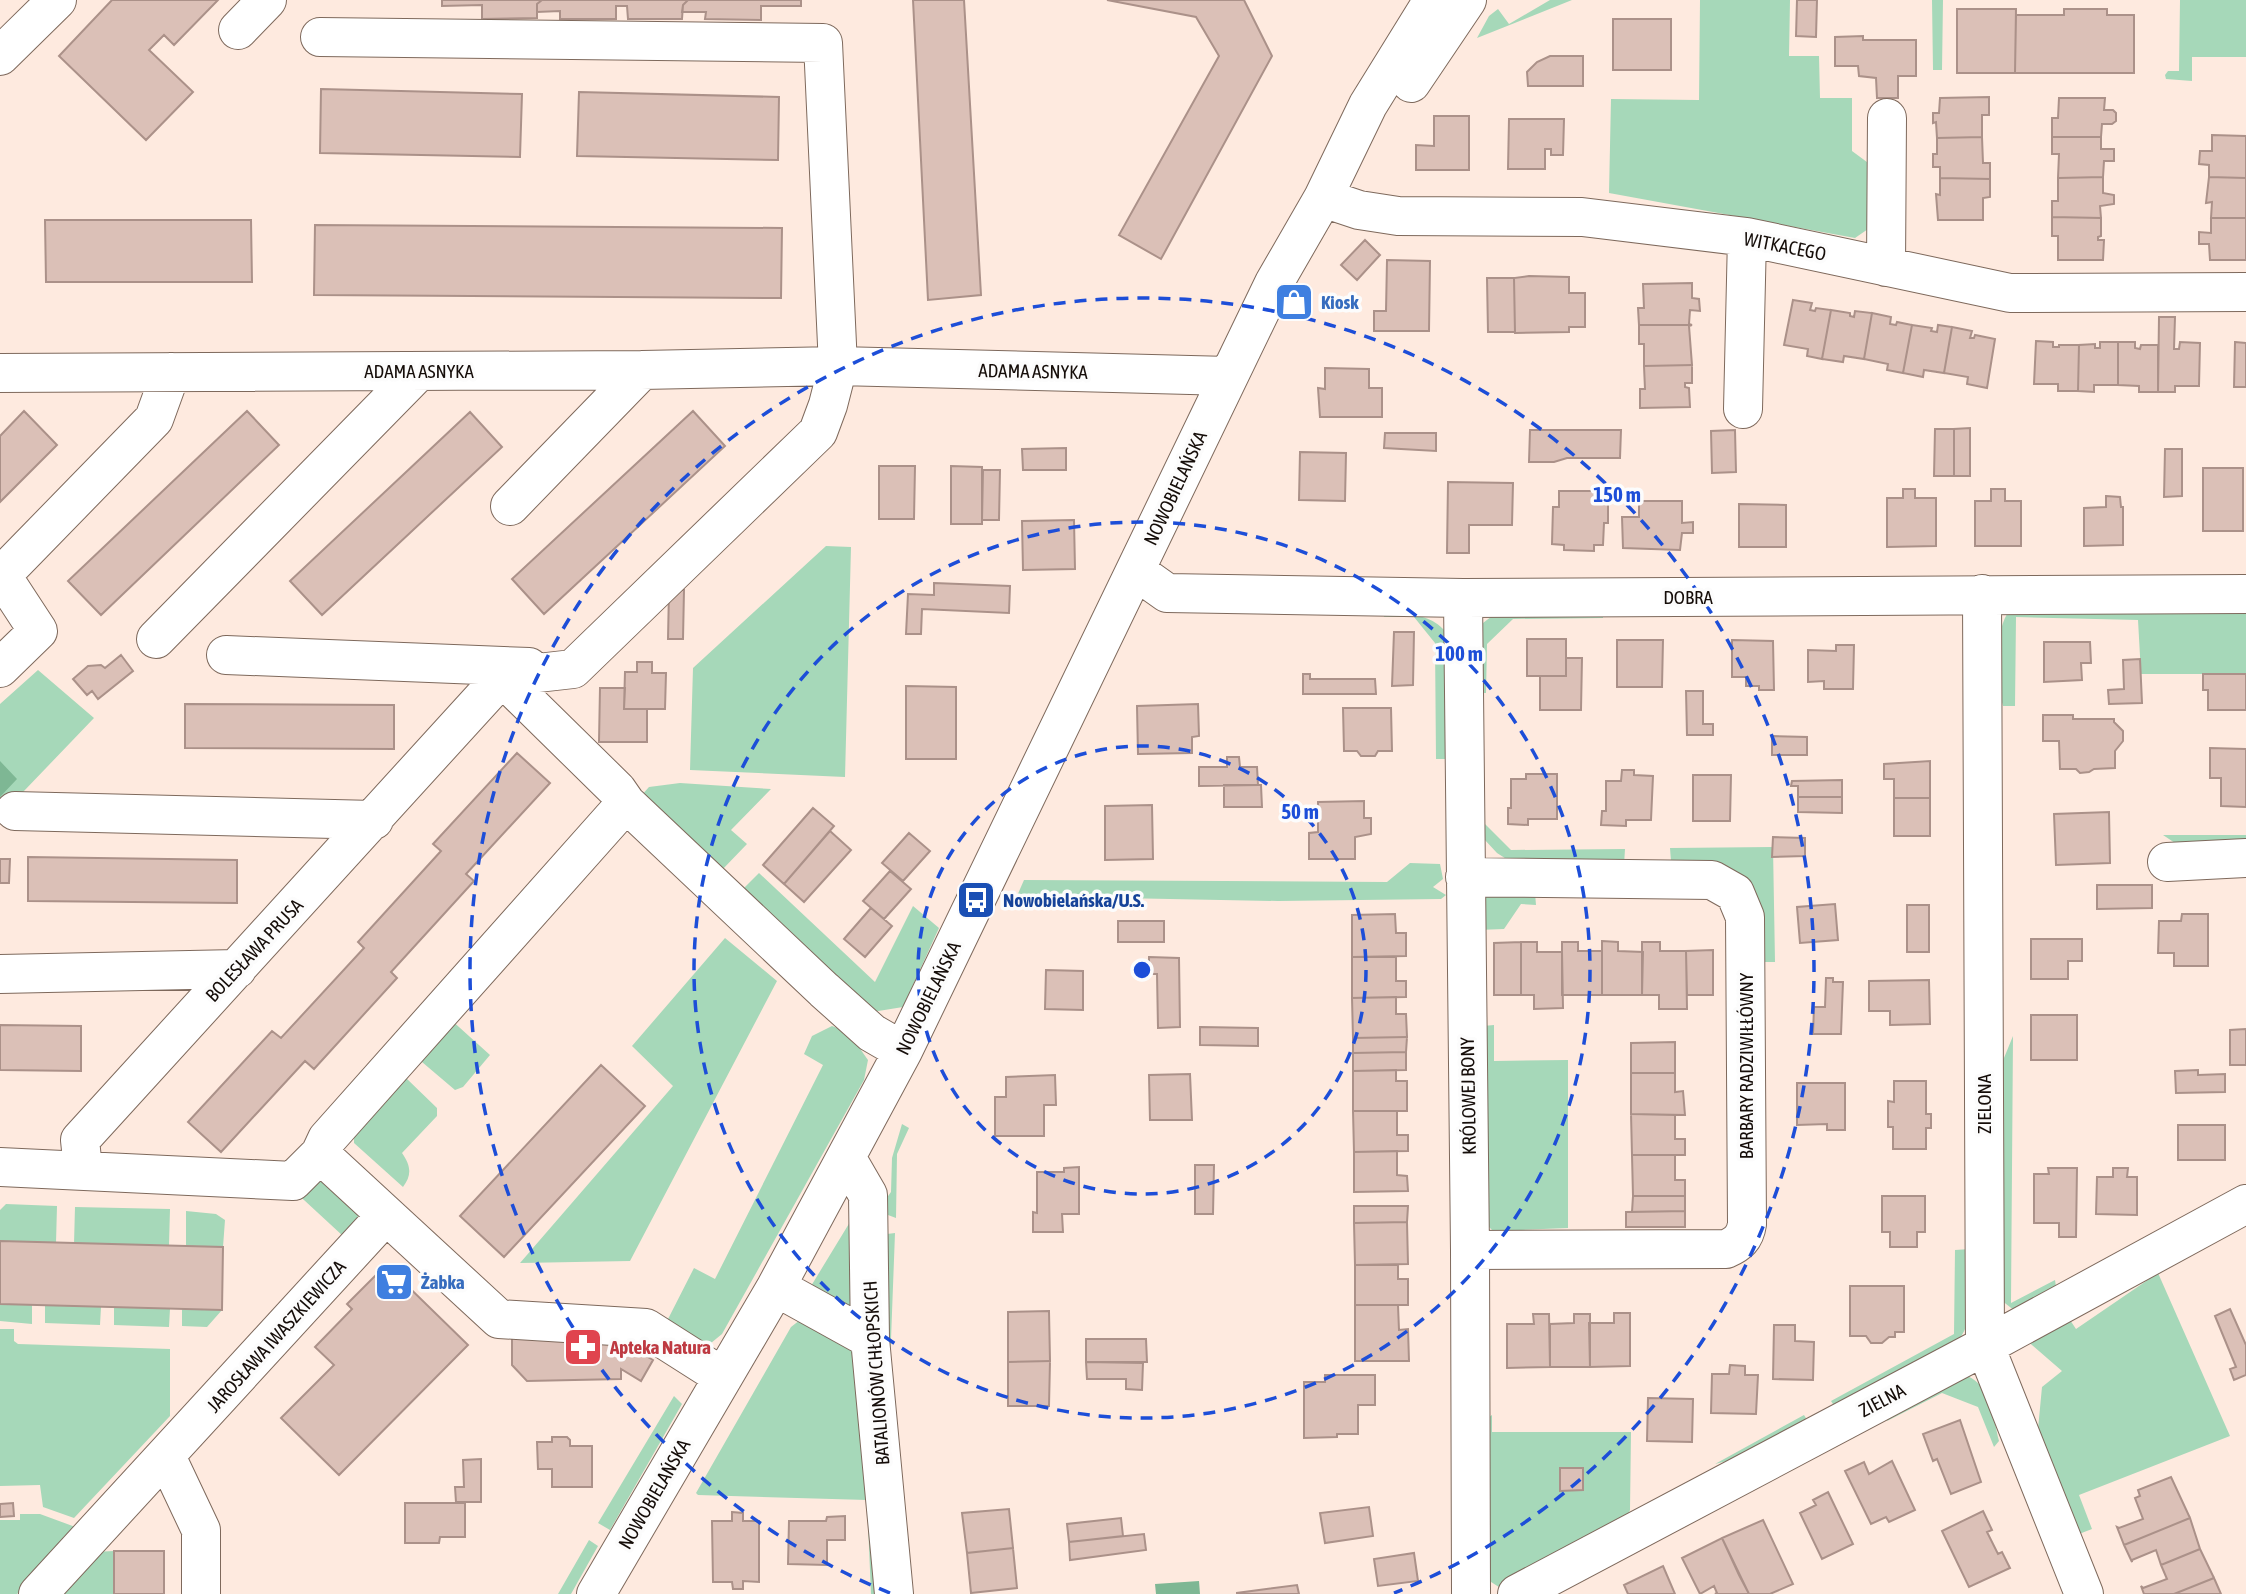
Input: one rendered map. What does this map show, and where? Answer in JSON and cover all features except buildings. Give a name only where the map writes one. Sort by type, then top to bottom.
[{"type":"street","points":[[0,56],[57,0]]},
{"type":"street","points":[[238,30],[267,0]]},
{"type":"street","name":"NOWOBIELAŃSKA","points":[[596,1594],[776,1286],[903,1051],[1274,283],[1323,198],[1368,105],[1433,0]]},
{"type":"street","name":"NOWOBIELAŃSKA","points":[[1323,198],[1399,100],[1466,0]]},
{"type":"street","points":[[320,37],[823,43],[838,366],[818,432],[573,668],[502,677]]},
{"type":"street","points":[[1886,267],[1887,118]]},
{"type":"street","name":"WITKACEGO","points":[[1323,198],[1359,211],[1398,216],[1581,217],[1747,237],[2010,293],[2246,292]]},
{"type":"street","points":[[1743,409],[1747,237]]},
{"type":"street","name":"ADAMA ASNYKA","points":[[0,373],[642,370],[838,366],[1229,376]]},
{"type":"street","points":[[510,506],[642,370]]},
{"type":"street","points":[[156,639],[419,371]]},
{"type":"street","points":[[0,668],[38,631],[1,577],[154,419],[171,372]]},
{"type":"street","name":"DOBRA","points":[[1136,571],[1167,593],[1463,598],[2246,594]]},
{"type":"street","name":"ZIELONA","points":[[1982,594],[1984,1346],[2084,1594]]},
{"type":"street","name":"KRÓLOWEJ BONY","points":[[1463,598],[1471,1594]]},
{"type":"street","points":[[226,655],[573,668]]},
{"type":"street","points":[[502,677],[617,790],[625,803],[872,1033],[903,1051]]},
{"type":"street","name":"BOLESŁAWA PRUSA","points":[[83,1169],[80,1140],[502,677]]},
{"type":"street","points":[[0,1167],[293,1181],[320,1154],[327,1139],[625,803]]},
{"type":"street","points":[[15,811],[374,820]]},
{"type":"street","points":[[2167,862],[2246,858]]},
{"type":"street","name":"BARBARY RADZIWIŁŁÓWNY","points":[[1465,877],[1712,880],[1735,893],[1745,917],[1746,1224],[1742,1237],[1735,1245],[1726,1249],[1470,1250]]},
{"type":"street","points":[[0,974],[237,969]]},
{"type":"street","points":[[320,1154],[499,1319],[646,1328],[723,1377]]},
{"type":"street","name":"BATALIONÓW CHŁOPSKICH","points":[[846,1157],[868,1195],[870,1339],[894,1594]]},
{"type":"street","name":"ZIELNA","points":[[1517,1594],[1984,1346],[2246,1203]]},
{"type":"street","name":"JAROSŁAWA IWASZKIEWICZA","points":[[38,1594],[386,1215]]},
{"type":"street","points":[[776,1286],[870,1339]]},
{"type":"street","points":[[166,1456],[201,1530],[201,1594]]},
{"type":"green space","points":[[1550,0],[1572,0],[1477,38],[1489,16],[1498,9],[1509,24]]},
{"type":"green space","points":[[1700,0],[1790,0],[1789,56],[1819,56],[1820,98],[1852,98],[1852,151],[1871,165],[1871,227],[1855,238],[1609,193],[1611,99],[1699,100]]},
{"type":"green space","points":[[1932,0],[1943,0],[1942,70],[1933,70]]},
{"type":"green space","points":[[2180,0],[2246,0],[2246,57],[2192,57],[2192,81],[2166,79],[2168,71],[2179,71]]},
{"type":"green space","points":[[826,546],[851,547],[845,777],[690,770],[693,668]]},
{"type":"green space","points":[[2246,607],[2246,674],[2141,674],[2138,620],[2016,617],[2015,706],[2003,706],[1997,659],[2000,635],[2007,614]]},
{"type":"green space","points":[[1603,612],[1603,618],[1513,619],[1487,644],[1486,693],[1479,693],[1478,639],[1483,623],[1496,613]]},
{"type":"green space","points":[[1384,615],[1409,615],[1425,618],[1446,632],[1448,759],[1436,759],[1435,643],[1414,617]]},
{"type":"green space","points":[[38,670],[94,718],[0,816],[0,704]]},
{"type":"green space","points":[[0,761],[17,779],[0,797]]},
{"type":"green space","points":[[680,783],[771,789],[731,830],[747,844],[721,871],[640,797],[649,787]]},
{"type":"green space","points":[[1483,822],[1511,850],[1625,849],[1624,865],[1508,860],[1484,839]]},
{"type":"green space","points":[[2163,835],[2246,835],[2246,848],[2181,847]]},
{"type":"green space","points":[[1773,847],[1775,962],[1757,962],[1757,900],[1671,861],[1670,848]]},
{"type":"green space","points":[[1410,863],[1440,864],[1443,879],[1433,887],[1446,895],[1441,899],[1278,901],[1017,896],[1024,880],[1387,882]]},
{"type":"green space","points":[[759,873],[875,982],[913,906],[939,928],[903,1007],[866,1013],[737,895]]},
{"type":"green space","points":[[1482,893],[1535,893],[1536,905],[1521,904],[1504,929],[1477,930]]},
{"type":"green space","points":[[725,938],[777,981],[630,1261],[520,1263],[673,1086],[632,1046]]},
{"type":"green space","points":[[449,1018],[490,1055],[463,1087],[455,1090],[422,1062],[423,1046]]},
{"type":"green space","points":[[1494,1025],[1494,1061],[1568,1060],[1568,1228],[1496,1234],[1488,1226],[1483,1026]]},
{"type":"green space","points":[[832,1026],[848,1035],[868,1060],[864,1080],[722,1334],[711,1343],[686,1339],[667,1321],[694,1268],[715,1279],[823,1065],[804,1054],[812,1036]]},
{"type":"green space","points":[[2013,1036],[2011,1303],[2055,1280],[2057,1293],[2015,1311],[2001,1300],[1997,1075]]},
{"type":"green space","points":[[406,1078],[437,1108],[437,1116],[402,1153],[409,1170],[403,1187],[354,1143],[354,1128]]},
{"type":"green space","points":[[902,1124],[909,1128],[897,1154],[896,1218],[880,1212],[880,1207],[891,1192],[892,1158]]},
{"type":"green space","points":[[318,1180],[332,1187],[344,1198],[361,1224],[343,1236],[291,1188]]},
{"type":"green space","points":[[6,1204],[57,1206],[56,1243],[0,1250],[0,1210]]},
{"type":"green space","points":[[75,1207],[170,1209],[169,1245],[74,1244]]},
{"type":"green space","points":[[186,1211],[216,1214],[225,1220],[223,1247],[186,1246]]},
{"type":"green space","points":[[850,1222],[852,1311],[808,1291]]},
{"type":"green space","points":[[895,1233],[890,1366],[887,1379],[887,1234]]},
{"type":"green space","points":[[1970,1249],[1970,1310],[1964,1332],[1957,1342],[1835,1407],[1831,1401],[1954,1334],[1955,1250]]},
{"type":"green space","points":[[2158,1273],[2230,1436],[2079,1495],[2092,1529],[2079,1534],[2038,1429],[2042,1387],[2062,1371],[2025,1339],[2068,1317],[2076,1329]]},
{"type":"green space","points":[[0,1304],[32,1305],[32,1324],[0,1321]]},
{"type":"green space","points":[[45,1305],[101,1307],[100,1325],[45,1323]]},
{"type":"green space","points":[[114,1307],[170,1309],[169,1327],[114,1325]]},
{"type":"green space","points":[[182,1309],[222,1310],[207,1327],[182,1326]]},
{"type":"green space","points":[[800,1320],[858,1352],[877,1594],[871,1594],[867,1500],[696,1493],[791,1327]]},
{"type":"green space","points":[[0,1329],[14,1329],[14,1341],[18,1344],[170,1349],[170,1416],[74,1518],[43,1507],[40,1485],[0,1486]]},
{"type":"green space","points":[[1967,1376],[1982,1387],[1987,1395],[1999,1441],[1994,1447],[1978,1407],[1942,1393],[1887,1421],[1890,1415]]},
{"type":"green space","points":[[674,1396],[682,1404],[610,1530],[598,1523]]},
{"type":"green space","points":[[1492,1415],[1492,1432],[1631,1432],[1630,1510],[1624,1526],[1502,1589],[1488,1580],[1486,1419]]},
{"type":"green space","points":[[1804,1415],[1809,1423],[1751,1455],[1715,1464]]},
{"type":"green space","points":[[20,1514],[40,1514],[89,1532],[17,1594],[0,1594],[0,1520],[20,1520]]},
{"type":"green space","points":[[589,1540],[598,1546],[571,1594],[558,1594]]},
{"type":"green space","points":[[114,1551],[114,1594],[55,1594],[94,1552]]},
{"type":"green space","points":[[1199,1581],[1200,1594],[1156,1594],[1155,1584]]},
{"type":"place","name":"Kiosk","points":[[1294,302]]},
{"type":"place","name":"Nowobielańska/U.S.","points":[[976,900]]},
{"type":"place","name":"Żabka","points":[[394,1282]]},
{"type":"place","name":"Apteka Natura","points":[[583,1347]]}]
